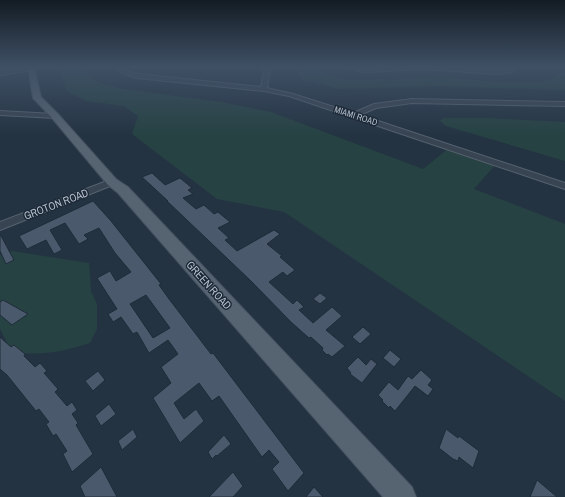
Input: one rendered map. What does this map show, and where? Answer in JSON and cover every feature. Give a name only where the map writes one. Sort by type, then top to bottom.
[{"type":"main road","name":"GREEN ROAD","points":[[35,90],[37,98],[55,116],[112,182],[123,190],[402,497]]},
{"type":"street","name":"MIAMI ROAD","points":[[270,90],[292,95],[355,115],[565,186]]},
{"type":"street","points":[[355,115],[374,106],[402,101],[565,104]]},
{"type":"street","points":[[0,113],[55,116]]},
{"type":"street","name":"GROTON ROAD","points":[[0,226],[112,182]]},
{"type":"green space","points":[[66,90],[132,90],[221,102],[271,112],[423,169],[450,147],[497,163],[474,189],[565,224],[565,401],[284,212],[217,199],[132,134],[138,116],[124,106],[86,101]]},
{"type":"green space","points":[[443,118],[487,118],[565,122],[565,161],[446,126],[440,121]]},
{"type":"green space","points":[[12,251],[89,263],[91,291],[97,304],[97,329],[90,343],[70,349],[52,352],[33,354],[12,352],[0,329],[0,255]]},
{"type":"building","points":[[152,173],[165,185],[180,178],[192,188],[188,190],[193,194],[183,198],[196,209],[204,205],[214,214],[218,212],[230,222],[218,228],[229,238],[225,240],[237,251],[274,230],[280,234],[267,244],[282,256],[280,257],[295,270],[287,276],[283,272],[269,282],[293,304],[297,300],[304,307],[299,310],[313,323],[332,307],[342,316],[326,330],[345,346],[332,357],[328,354],[327,355],[322,350],[323,348],[291,322],[250,280],[142,177]]},
{"type":"building","points":[[93,201],[111,221],[161,284],[159,285],[169,299],[211,354],[213,353],[304,473],[288,491],[272,469],[279,462],[269,450],[262,457],[219,396],[212,401],[199,383],[174,403],[184,419],[196,409],[204,421],[180,443],[153,398],[171,383],[161,367],[178,354],[168,340],[149,353],[137,332],[133,334],[121,317],[113,322],[108,314],[117,309],[97,278],[110,271],[116,281],[131,272],[115,253],[99,228],[84,235],[88,239],[79,244],[65,223],[50,230],[62,250],[54,254],[46,240],[27,249],[19,236]],"holes":[[[146,295],[170,328],[153,338],[130,304]]]},
{"type":"building","points":[[0,234],[14,260],[6,264],[0,251]]},
{"type":"building","points":[[320,293],[327,298],[320,304],[313,299]]},
{"type":"building","points":[[3,300],[28,314],[12,325],[0,315],[0,302]]},
{"type":"building","points":[[363,327],[371,334],[360,344],[352,337]]},
{"type":"building","points":[[0,337],[11,347],[14,345],[25,354],[24,356],[35,367],[40,363],[47,371],[44,373],[58,389],[55,392],[67,406],[72,402],[77,410],[72,414],[78,423],[76,425],[93,454],[72,472],[63,454],[67,451],[56,434],[53,436],[46,424],[49,422],[39,409],[36,411],[7,375],[0,369]]},
{"type":"building","points":[[390,350],[401,359],[394,367],[383,358]]},
{"type":"building","points":[[358,357],[366,365],[371,359],[377,364],[362,383],[350,374],[351,373],[347,368]]},
{"type":"building","points":[[421,370],[432,380],[428,385],[433,389],[428,396],[415,386],[395,411],[390,406],[389,408],[382,401],[383,400],[378,395],[389,382],[398,390],[408,376],[412,379]]},
{"type":"building","points":[[98,371],[105,380],[93,391],[85,381]]},
{"type":"building","points":[[109,404],[116,414],[101,426],[95,416]]},
{"type":"building","points":[[133,429],[137,437],[122,450],[118,441]]},
{"type":"building","points":[[446,429],[458,438],[459,436],[479,451],[473,468],[459,457],[458,461],[453,459],[439,448]]},
{"type":"building","points":[[224,435],[231,444],[212,459],[208,452]]},
{"type":"building","points":[[101,467],[117,497],[85,497],[80,486]]},
{"type":"building","points":[[233,472],[243,486],[233,497],[209,497]]},
{"type":"building","points":[[537,480],[557,497],[530,497]]},
{"type":"building","points":[[314,487],[323,497],[306,497]]}]
